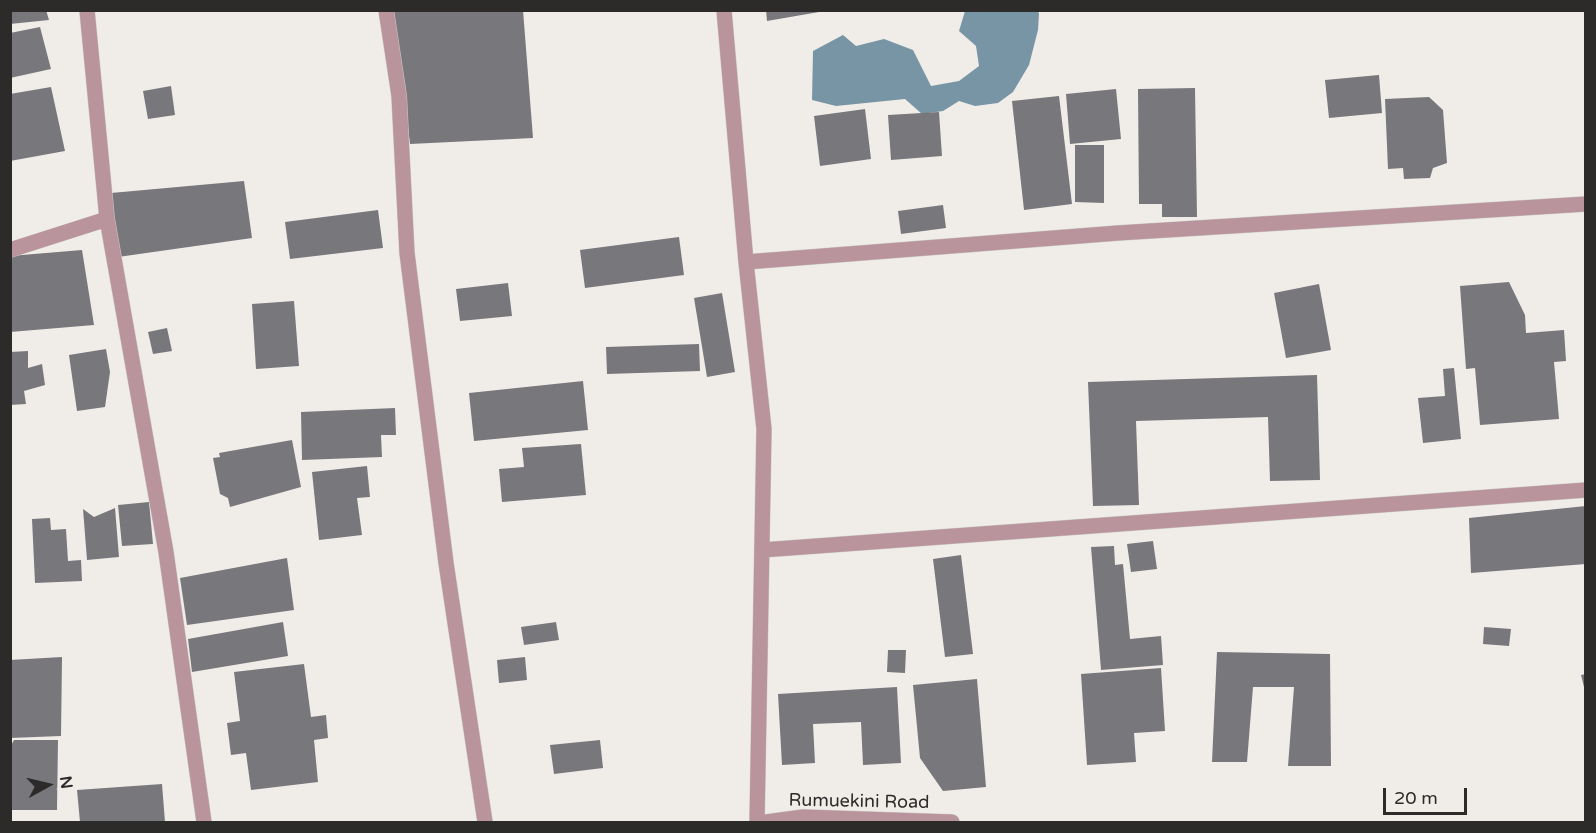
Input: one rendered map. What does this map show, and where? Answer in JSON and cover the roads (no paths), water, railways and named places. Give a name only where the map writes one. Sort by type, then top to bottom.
[{"type":"street","points":[[87,10],[107,219],[166,552],[204,822]]},
{"type":"street","points":[[386,10],[399,96],[407,252],[446,563],[485,822]]},
{"type":"street","points":[[723,10],[764,429],[756,822]]},
{"type":"street","points":[[746,262],[1118,233],[1586,204]]},
{"type":"street","points":[[10,250],[107,219]]},
{"type":"street","points":[[762,550],[1586,490]]},
{"type":"street","name":"Rumuekini Road","points":[[766,822],[803,820],[952,822]]},
{"type":"water","points":[[1036,10],[1039,13],[1038,30],[1029,65],[1013,92],[998,103],[975,106],[959,101],[943,111],[922,114],[905,99],[836,106],[812,100],[813,51],[843,35],[856,46],[884,39],[913,50],[931,86],[959,81],[979,66],[976,46],[959,31],[965,11]]}]
